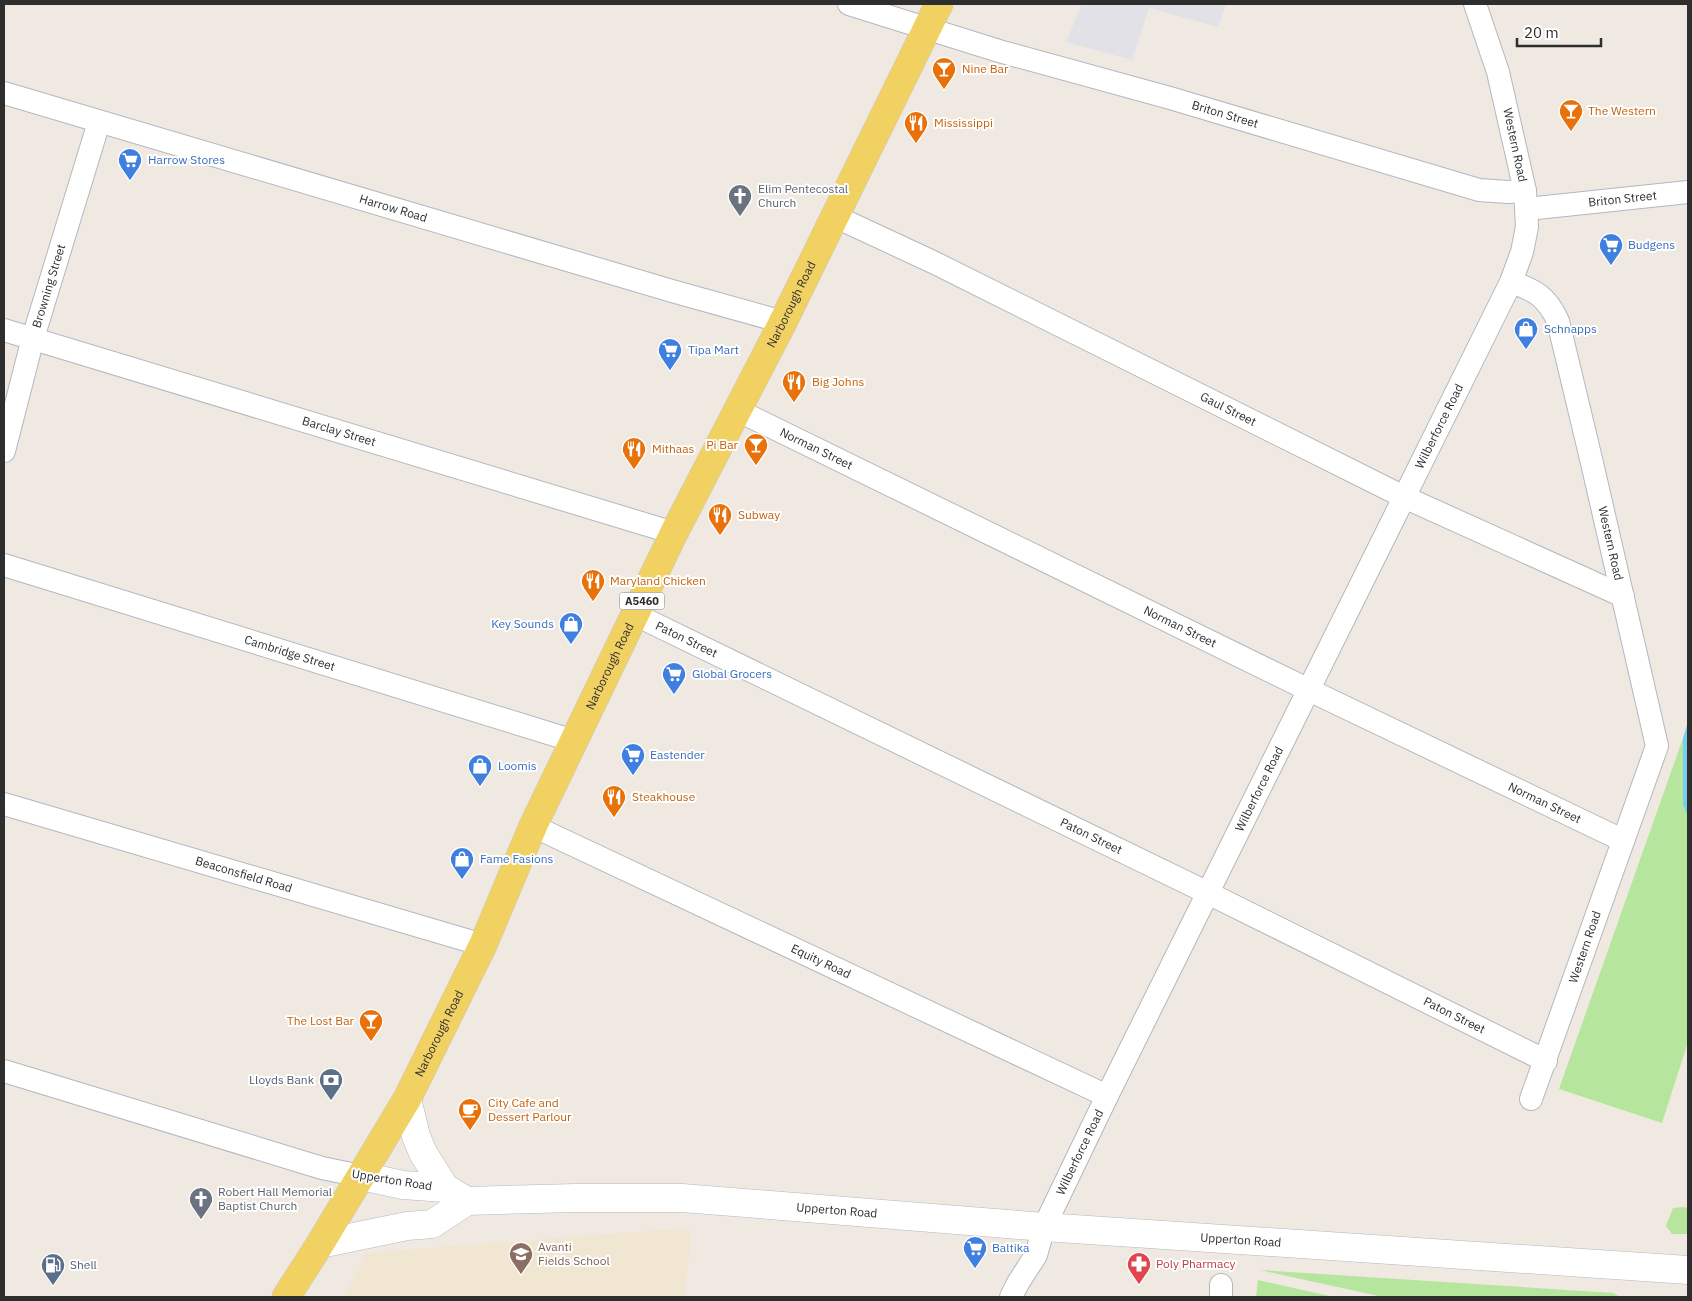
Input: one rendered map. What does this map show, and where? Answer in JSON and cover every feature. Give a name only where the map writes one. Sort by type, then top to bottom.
[{"type":"main road","name":"Narborough Road","points":[[286,1297],[408,1099],[484,944],[533,826],[636,616],[674,533],[739,411],[939,4]]},
{"type":"street","name":"Briton Street","points":[[849,4],[1011,54],[1179,101],[1479,190],[1508,192],[1526,200],[1688,192]]},
{"type":"street","name":"Western Road","points":[[1475,4],[1498,72],[1526,200],[1527,227],[1522,252],[1511,282],[1543,297],[1552,308],[1558,321],[1657,746],[1531,1099]]},
{"type":"street","name":"Harrow Road","points":[[4,92],[672,292],[783,322]]},
{"type":"street","name":"Browning Street","points":[[4,450],[33,338],[99,122]]},
{"type":"street","name":"Gaul Street","points":[[834,216],[935,263],[1404,497],[1623,596]]},
{"type":"street","name":"Wilberforce Road","points":[[1011,1297],[1036,1255],[1044,1227],[1107,1096],[1511,282]]},
{"type":"street","name":"Barclay Street","points":[[4,330],[674,533]]},
{"type":"street","name":"Norman Street","points":[[739,411],[1309,690],[1622,840]]},
{"type":"street","name":"Cambridge Street","points":[[4,565],[574,741]]},
{"type":"street","name":"Paton Street","points":[[636,616],[1208,893],[1546,1061]]},
{"type":"street","name":"Beaconsfield Road","points":[[4,804],[484,944]]},
{"type":"street","name":"Equity Road","points":[[533,826],[1107,1096]]},
{"type":"street","name":"Upperton Road","points":[[4,1071],[322,1168],[456,1195],[682,1198],[1044,1227],[1688,1270]]},
{"type":"street","points":[[320,1244],[407,1226],[432,1224],[456,1195],[423,1153],[416,1136],[408,1099]]},
{"type":"shaded area","points":[[1082,4],[1226,4],[1218,27],[1149,8],[1132,60],[1066,42]]},
{"type":"shaded area","name":"Avanti Fields School","points":[[659,1230],[691,1231],[685,1297],[344,1297],[367,1253]]},
{"type":"green space","points":[[1683,738],[1683,805],[1688,817],[1688,1042],[1662,1123],[1559,1089]]},
{"type":"green space","points":[[1673,1208],[1688,1208],[1688,1234],[1672,1234],[1666,1226]]},
{"type":"green space","points":[[1260,1270],[1613,1293],[1620,1297],[1383,1297]]},
{"type":"green space","points":[[1258,1280],[1334,1297],[1256,1297]]},
{"type":"water","points":[[1688,722],[1688,817],[1683,805],[1683,738]]},
{"type":"place","name":"Nine Bar","points":[[944,90]]},
{"type":"place","name":"The Western","points":[[1571,132]]},
{"type":"place","name":"Mississippi","points":[[916,144]]},
{"type":"place","name":"Harrow Stores","points":[[130,181]]},
{"type":"place","name":"Elim Pentecostal Church","points":[[740,217]]},
{"type":"place","name":"Budgens","points":[[1611,266]]},
{"type":"place","name":"Schnapps","points":[[1526,350]]},
{"type":"place","name":"Tipa Mart","points":[[670,371]]},
{"type":"place","name":"Big Johns","points":[[794,403]]},
{"type":"place","name":"Pi Bar","points":[[756,466]]},
{"type":"place","name":"Mithaas","points":[[634,470]]},
{"type":"place","name":"Subway","points":[[720,536]]},
{"type":"place","name":"Maryland Chicken","points":[[593,602]]},
{"type":"place","name":"Key Sounds","points":[[571,645]]},
{"type":"place","name":"Global Grocers","points":[[674,695]]},
{"type":"place","name":"Eastender","points":[[633,776]]},
{"type":"place","name":"Loomis","points":[[480,787]]},
{"type":"place","name":"Steakhouse","points":[[614,818]]},
{"type":"place","name":"Fame Fasions","points":[[462,880]]},
{"type":"place","name":"The Lost Bar","points":[[371,1042]]},
{"type":"place","name":"Lloyds Bank","points":[[331,1101]]},
{"type":"place","name":"City Cafe and Dessert Parlour","points":[[470,1131]]},
{"type":"place","name":"Robert Hall Memorial Baptist Church","points":[[201,1220]]},
{"type":"place","name":"Baltika","points":[[975,1269]]},
{"type":"place","name":"Avanti Fields School","points":[[521,1275]]},
{"type":"place","name":"Poly Pharmacy","points":[[1139,1285]]},
{"type":"place","name":"Shell","points":[[53,1286]]}]
